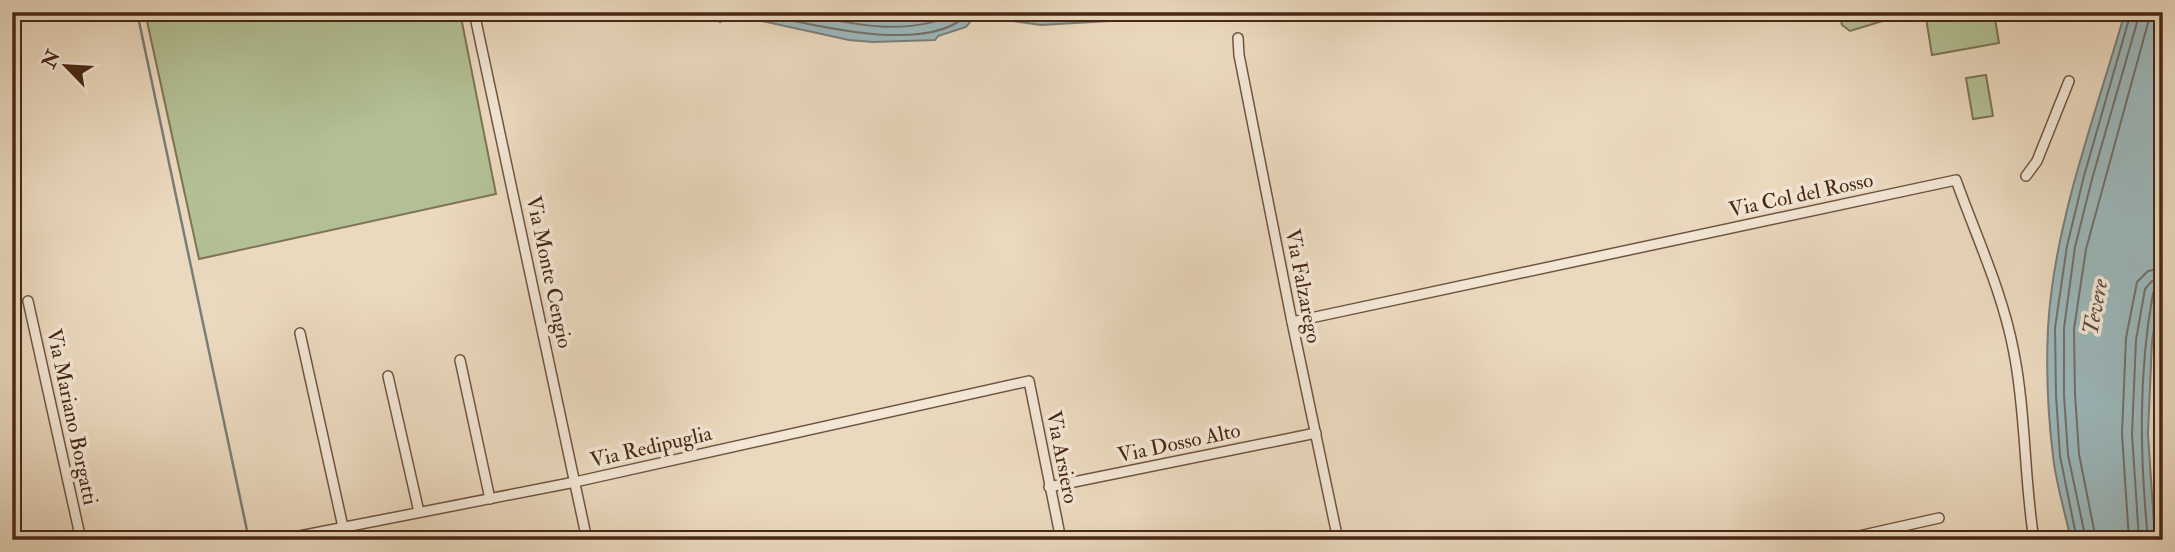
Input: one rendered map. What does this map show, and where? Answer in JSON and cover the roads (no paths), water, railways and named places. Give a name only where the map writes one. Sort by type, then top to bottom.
[{"type":"street","name":"Via Monte Cengio","points":[[474,12],[587,540]]},
{"type":"street","name":"Via Falzarego","points":[[1238,38],[1239,55],[1292,322],[1338,540]]},
{"type":"street","points":[[2026,176],[2037,161],[2069,80]]},
{"type":"street","name":"Via Col del Rosso","points":[[1292,322],[1956,180],[2011,337],[2034,540]]},
{"type":"street","name":"Via Mariano Borgatti","points":[[28,301],[80,540]]},
{"type":"street","points":[[300,333],[343,527]]},
{"type":"street","points":[[460,360],[491,499]]},
{"type":"street","points":[[388,376],[419,512]]},
{"type":"street","name":"Via Redipuglia","points":[[279,540],[575,482],[1029,382]]},
{"type":"street","name":"Via Arsiero","points":[[1029,382],[1060,540]]},
{"type":"street","name":"Via Dosso Alto","points":[[1049,487],[1316,433]]},
{"type":"street","points":[[1841,540],[1939,518]]},
{"type":"water","points":[[715,12],[1157,12],[1144,19],[1041,25],[975,16],[966,27],[938,36],[935,40],[873,42],[849,40],[735,15],[720,22],[713,17]]},
{"type":"water","name":"Tevere","points":[[2125,12],[2163,12],[2163,275],[2152,341],[2148,434],[2155,540],[2071,540],[2056,477],[2050,425],[2047,344],[2052,288],[2067,208]]},
{"type":"waterway","points":[[137,12],[249,540]]}]
